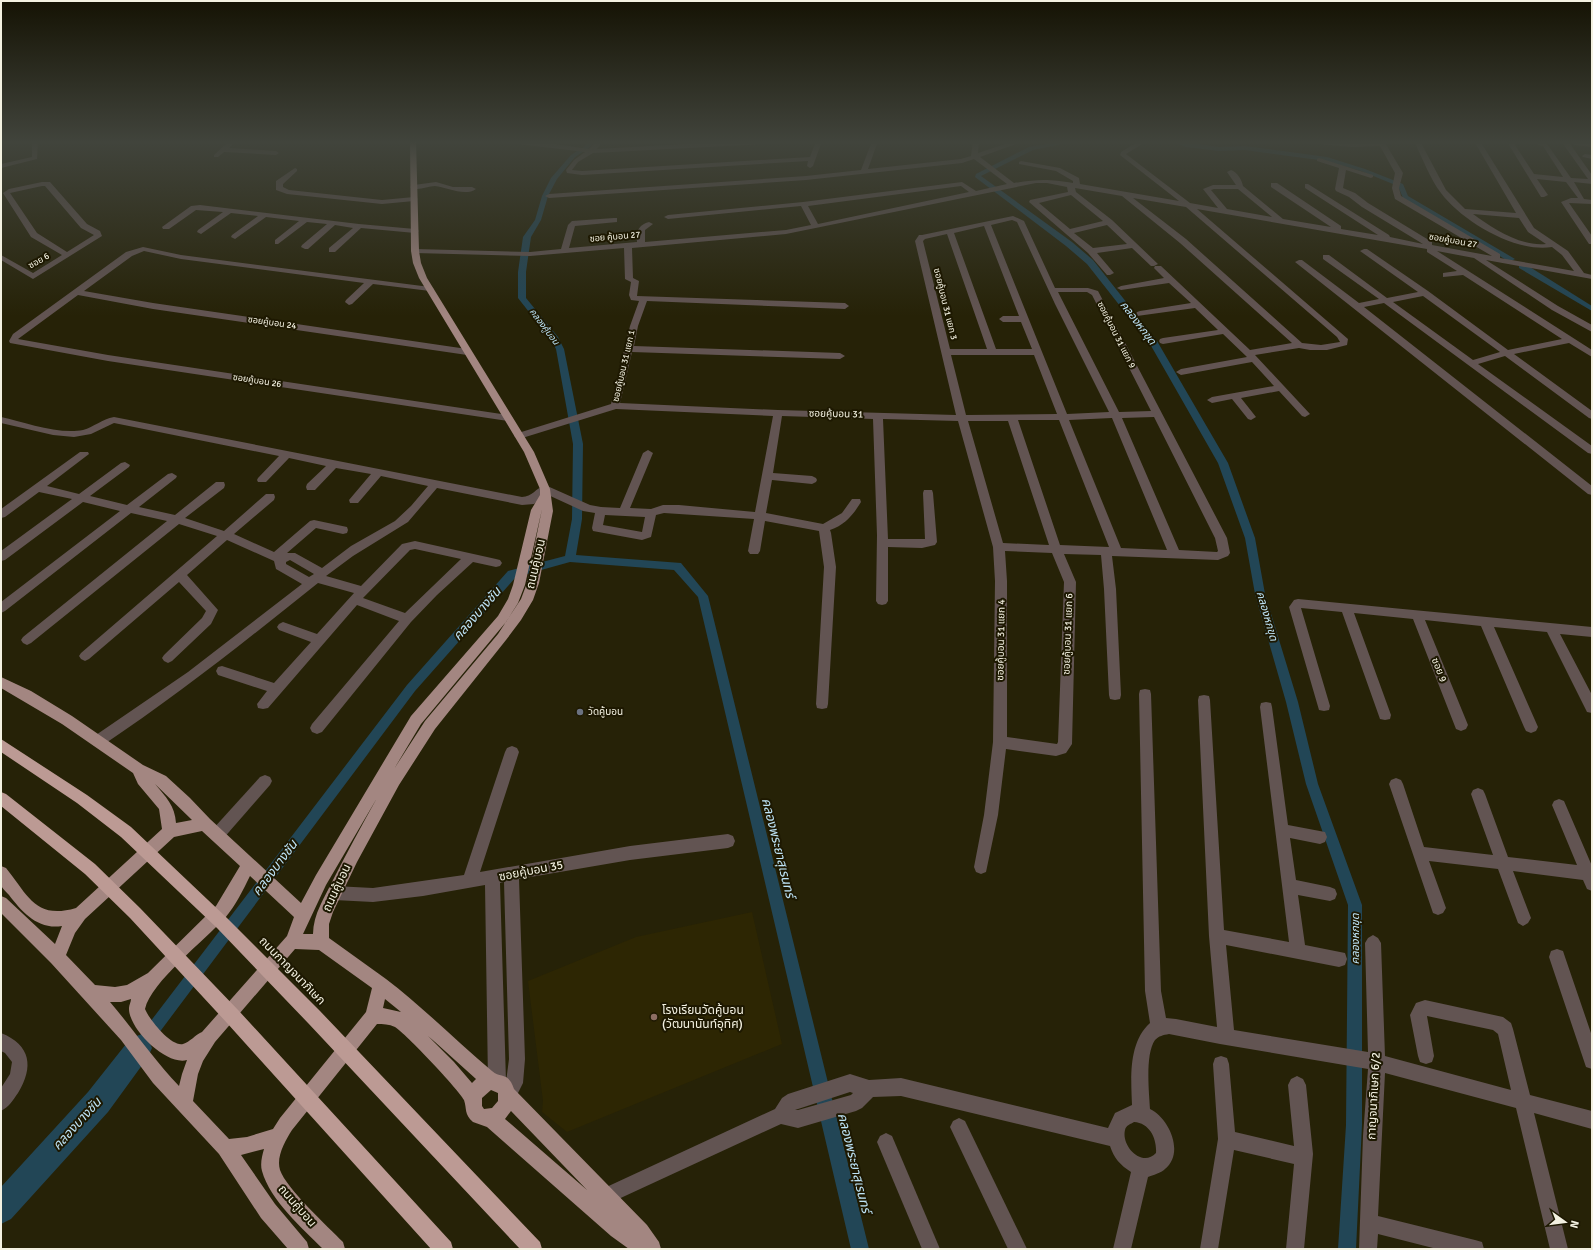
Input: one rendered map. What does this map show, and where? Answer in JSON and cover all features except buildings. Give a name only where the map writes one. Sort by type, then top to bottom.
[{"type":"highway","name":"ถนนกาญจนาภิเษก","points":[[1,745],[38,769],[126,832],[222,923],[314,1017],[533,1249]]},
{"type":"highway","points":[[2,798],[90,869],[135,913],[233,1017],[444,1249]]},
{"type":"main road","name":"ถนนคู้บอน","points":[[321,942],[321,924],[334,893],[390,788],[414,748],[517,617],[527,600],[533,583],[548,511],[544,493],[529,452],[423,278],[417,263],[414,199]]},
{"type":"main road","name":"ถนนคู้บอน","points":[[184,1105],[190,1074],[197,1056],[209,1036],[292,941],[297,911],[321,880],[416,720],[502,619],[514,600],[519,585],[536,510],[544,493]]},
{"type":"main road","points":[[1,682],[26,695],[98,741],[138,769],[162,780],[205,824],[297,911]]},
{"type":"main road","points":[[138,769],[143,780],[164,805],[168,813],[169,832]]},
{"type":"main road","points":[[57,957],[69,928],[80,914],[169,832],[181,828],[205,824]]},
{"type":"main road","points":[[209,1036],[191,1050],[182,1053],[174,1052],[166,1047],[141,1020],[137,1010],[138,1003],[143,993],[159,973],[220,913],[234,893],[248,864]]},
{"type":"main road","points":[[1,874],[36,914],[49,919],[63,919],[80,914]]},
{"type":"main road","points":[[1,903],[57,957],[127,1034],[151,1067],[184,1105],[225,1148],[268,1211],[300,1249]]},
{"type":"main road","points":[[292,941],[321,942],[381,985],[493,1081],[502,1083],[506,1088],[508,1095],[507,1103],[503,1110],[490,1118],[484,1119],[474,1112],[472,1106],[473,1098],[477,1090],[483,1084],[493,1081]]},
{"type":"main road","points":[[91,994],[128,994],[159,973]]},
{"type":"main road","name":"ถนนคู้บอน","points":[[336,1249],[280,1188],[271,1170],[272,1156],[278,1136],[286,1124],[373,1016],[381,985]]},
{"type":"main road","points":[[373,1016],[387,1016],[397,1019],[406,1025],[448,1068],[473,1098]]},
{"type":"main road","points":[[508,1095],[640,1232],[652,1249]]},
{"type":"main road","points":[[490,1118],[618,1229],[646,1249]]},
{"type":"main road","points":[[225,1148],[247,1146],[278,1136]]},
{"type":"street","points":[[9,199],[34,235],[67,256],[98,236],[97,233],[84,226],[59,199]]},
{"type":"street","points":[[357,199],[382,202],[410,199]]},
{"type":"street","points":[[668,216],[840,199]]},
{"type":"street","name":"ซอย คู้บอน 27","points":[[416,251],[530,254],[786,232],[816,228],[946,199]]},
{"type":"street","points":[[1041,199],[1033,202],[1091,251],[1110,273]]},
{"type":"street","points":[[1085,199],[1251,356],[1305,414]]},
{"type":"street","points":[[1130,199],[1183,241],[1299,345],[1306,347],[1325,347],[1344,343],[1344,339],[1181,199]]},
{"type":"street","name":"ซอยคู้บอน 27","points":[[1155,199],[1342,231],[1592,277]]},
{"type":"street","points":[[1215,199],[1225,212]]},
{"type":"street","points":[[1255,199],[1280,220]]},
{"type":"street","points":[[1295,199],[1342,231]]},
{"type":"street","points":[[1329,199],[1392,240]]},
{"type":"street","points":[[1358,199],[1437,249]]},
{"type":"street","points":[[1402,199],[1505,261]]},
{"type":"street","points":[[1450,199],[1463,211],[1501,234],[1518,242],[1541,247],[1552,245]]},
{"type":"street","points":[[1511,199],[1521,216],[1532,230],[1571,259],[1581,274]]},
{"type":"street","points":[[1592,202],[1571,200],[1565,202],[1592,242]]},
{"type":"street","points":[[803,204],[816,228]]},
{"type":"street","points":[[166,227],[197,206],[305,220],[415,231]]},
{"type":"street","points":[[201,232],[230,210]]},
{"type":"street","points":[[1463,211],[1521,216]]},
{"type":"street","points":[[235,237],[264,215]]},
{"type":"street","name":"ซอยคู้บอน 31 แยก 3","points":[[962,418],[919,241],[922,237],[1013,218],[1020,221],[1116,416],[1175,555]]},
{"type":"street","points":[[278,242],[305,220]]},
{"type":"street","points":[[564,252],[572,225],[575,223],[614,220]]},
{"type":"street","points":[[1068,232],[1109,222]]},
{"type":"street","points":[[305,247],[333,223]]},
{"type":"street","points":[[986,223],[1062,417],[1111,552],[1110,589],[1115,695]]},
{"type":"street","points":[[641,245],[639,232],[641,228],[649,224]]},
{"type":"street","points":[[332,250],[359,226]]},
{"type":"street","points":[[950,231],[992,352]]},
{"type":"street","points":[[1091,251],[1135,245]]},
{"type":"street","points":[[628,246],[629,279],[635,282],[634,297],[644,299],[845,306]]},
{"type":"street","points":[[1424,246],[1592,354]]},
{"type":"street","points":[[77,292],[129,254],[143,250],[189,258],[430,289]]},
{"type":"street","points":[[1364,251],[1425,293],[1592,416]]},
{"type":"street","points":[[1473,255],[1592,330]]},
{"type":"street","name":"ซอย 6","points":[[1,257],[33,277],[67,256]]},
{"type":"street","points":[[1326,258],[1592,451]]},
{"type":"street","points":[[1299,262],[1592,491]]},
{"type":"street","points":[[1446,276],[1463,272]]},
{"type":"street","points":[[1121,288],[1170,280]]},
{"type":"street","points":[[349,302],[370,282]]},
{"type":"street","name":"ซอยคู้บอน 31 แยก 9","points":[[1053,290],[1088,290],[1095,293],[1157,414]]},
{"type":"street","name":"ซอยคู้บอน 26","points":[[77,292],[16,336],[14,341],[18,343],[108,358],[508,418]]},
{"type":"street","name":"ซอยคู้บอน 24","points":[[77,292],[153,306],[467,352]]},
{"type":"street","points":[[1357,306],[1425,293]]},
{"type":"street","points":[[1510,301],[1535,295]]},
{"type":"street","name":"ซอยคู้บอน 31 แยก 1","points":[[615,406],[634,326],[644,299]]},
{"type":"street","points":[[1140,314],[1197,305]]},
{"type":"street","points":[[1003,320],[1024,319]]},
{"type":"street","points":[[1163,341],[1226,332]]},
{"type":"street","points":[[1545,345],[1547,340],[1561,335]]},
{"type":"street","points":[[1470,363],[1507,353],[1545,345],[1552,345],[1570,340]]},
{"type":"street","points":[[1180,372],[1299,345]]},
{"type":"street","points":[[628,349],[840,356]]},
{"type":"street","points":[[947,352],[1037,352]]},
{"type":"street","points":[[1212,400],[1281,388]]},
{"type":"street","points":[[1234,396],[1251,417]]},
{"type":"street","name":"ซอยคู้บอน 31","points":[[519,436],[615,406],[778,413],[962,418],[1157,414]]},
{"type":"street","points":[[754,551],[778,413]]},
{"type":"street","points":[[999,547],[1175,555],[1218,556],[1224,553],[1221,538],[1157,414]]},
{"type":"street","points":[[878,415],[883,543],[882,601]]},
{"type":"street","name":"ซอยคู้บอน 31 แยก 6","points":[[1000,742],[1056,750],[1061,749],[1065,744],[1070,582],[1056,549],[1012,417]]},
{"type":"street","name":"ซอยคู้บอน 31 แยก 4","points":[[962,418],[999,547],[1002,581],[1000,742],[992,808],[982,867]]},
{"type":"street","points":[[1,420],[48,431],[83,433],[109,420],[114,420],[335,463],[434,485],[522,501],[530,502],[544,493],[559,496],[587,508],[601,511],[624,511],[651,514],[663,509],[679,509],[760,516],[823,528],[837,524],[852,510],[856,502]]},
{"type":"street","points":[[624,511],[648,453]]},
{"type":"street","points":[[1,514],[84,454]]},
{"type":"street","points":[[262,480],[287,454]]},
{"type":"street","points":[[311,487],[335,463]]},
{"type":"street","points":[[1,557],[125,465]]},
{"type":"street","points":[[354,500],[378,473]]},
{"type":"street","points":[[1,608],[172,476]]},
{"type":"street","points":[[767,476],[812,480]]},
{"type":"street","points":[[27,640],[220,485]]},
{"type":"street","points":[[98,741],[135,718],[178,686],[350,551],[393,528],[407,517],[434,485]]},
{"type":"street","points":[[39,488],[129,510],[178,520],[225,535],[278,558],[291,556],[316,578]]},
{"type":"street","points":[[883,543],[922,544],[930,542],[931,535],[928,493]]},
{"type":"street","points":[[85,656],[270,497]]},
{"type":"street","points":[[601,511],[597,528],[642,536],[647,534],[651,514]]},
{"type":"street","points":[[278,558],[314,524],[343,530]]},
{"type":"street","points":[[822,704],[830,567],[826,533],[823,528]]},
{"type":"street","points":[[263,704],[359,595],[406,547],[415,545],[496,563]]},
{"type":"street","points":[[317,728],[407,619],[433,592],[471,557]]},
{"type":"street","points":[[278,558],[280,566],[359,595],[407,619]]},
{"type":"street","points":[[168,658],[207,621],[212,610],[180,575]]},
{"type":"street","points":[[1324,706],[1295,607],[1298,603],[1592,632]]},
{"type":"street","points":[[1346,608],[1385,715]]},
{"type":"street","name":"ซอย 9","points":[[1417,615],[1461,725]]},
{"type":"street","points":[[1485,622],[1531,727]]},
{"type":"street","points":[[283,627],[320,640]]},
{"type":"street","points":[[1551,628],[1592,708]]},
{"type":"street","points":[[222,671],[276,688]]},
{"type":"street","points":[[1145,694],[1152,991],[1159,1028]]},
{"type":"street","points":[[1204,700],[1217,936],[1224,1023],[1227,1037]]},
{"type":"street","points":[[1266,707],[1298,952]]},
{"type":"street","points":[[469,882],[512,752]]},
{"type":"street","points":[[217,835],[265,781]]},
{"type":"street","points":[[1396,784],[1438,908]]},
{"type":"street","points":[[1478,794],[1523,918]]},
{"type":"street","points":[[1559,805],[1591,877]]},
{"type":"street","points":[[1282,830],[1320,837]]},
{"type":"street","name":"ซอยคู้บอน 35","points":[[334,893],[373,895],[469,882],[630,853],[728,841]]},
{"type":"street","points":[[1420,853],[1504,863],[1591,877]]},
{"type":"street","points":[[508,1095],[515,1078],[517,1059],[511,875]]},
{"type":"street","points":[[492,878],[493,1081]]},
{"type":"street","points":[[1290,886],[1330,894]]},
{"type":"street","points":[[1217,936],[1339,959]]},
{"type":"street","name":"กาญจนาภิเษก 6/2","points":[[1368,1249],[1372,1136],[1371,1061],[1373,943]]},
{"type":"street","points":[[1557,957],[1592,1062]]},
{"type":"street","points":[[1426,1056],[1418,1015],[1422,1008],[1502,1025],[1505,1029],[1559,1249]]},
{"type":"street","points":[[1141,1113],[1141,1055],[1146,1041],[1154,1030],[1169,1026],[1371,1061],[1592,1120]]},
{"type":"street","points":[[1,1041],[11,1046],[17,1053],[20,1066],[19,1075],[1,1102]]},
{"type":"street","points":[[1209,1249],[1227,1139],[1221,1064]]},
{"type":"street","points":[[1295,1249],[1303,1157],[1297,1085]]},
{"type":"street","points":[[606,1196],[781,1115],[798,1120],[856,1102],[868,1089],[901,1087],[1117,1139]]},
{"type":"street","points":[[1133,1112],[1141,1113],[1156,1123],[1164,1139],[1164,1156],[1159,1163],[1152,1167],[1141,1167],[1128,1160],[1122,1152],[1117,1139],[1117,1126],[1121,1119],[1133,1112]]},
{"type":"street","points":[[959,1127],[1018,1249]]},
{"type":"street","points":[[1227,1139],[1303,1157]]},
{"type":"street","points":[[886,1142],[931,1249]]},
{"type":"street","points":[[1122,1249],[1141,1167]]},
{"type":"street","points":[[1370,1223],[1475,1249]]},
{"type":"shaded area","name":"โรงเรียนวัดคู้บอน (วัฒนานันท์อุทิศ)","points":[[752,912],[782,1044],[567,1132],[542,1112],[543,1101],[528,981],[636,937]]},
{"type":"waterway","name":"คลองคู้บอน","points":[[544,199],[538,220],[527,237],[522,272],[522,298],[555,339],[560,349],[578,444],[577,519],[570,558]]},
{"type":"waterway","name":"คลองหกขุด","points":[[1008,199],[1069,244],[1090,262],[1154,343],[1223,463],[1250,538],[1260,594],[1292,702],[1312,784],[1355,905],[1354,1125],[1347,1249]]},
{"type":"waterway","points":[[1409,199],[1511,259]]},
{"type":"waterway","points":[[1522,266],[1592,309]]},
{"type":"waterway","name":"คลองบางชัน","points":[[139,1048],[411,688],[512,574],[570,558]]},
{"type":"waterway","name":"คลองพระยาสุเรนทร์","points":[[570,558],[677,566],[703,596],[860,1249]]},
{"type":"waterway","name":"คลองบางชัน","points":[[1,1209],[98,1102],[139,1048]]},
{"type":"place","name":"วัดคู้บอน","points":[[580,712]]},
{"type":"place","name":"โรงเรียนวัดคู้บอน (วัฒนานันท์อุทิศ)","points":[[654,1017]]}]
